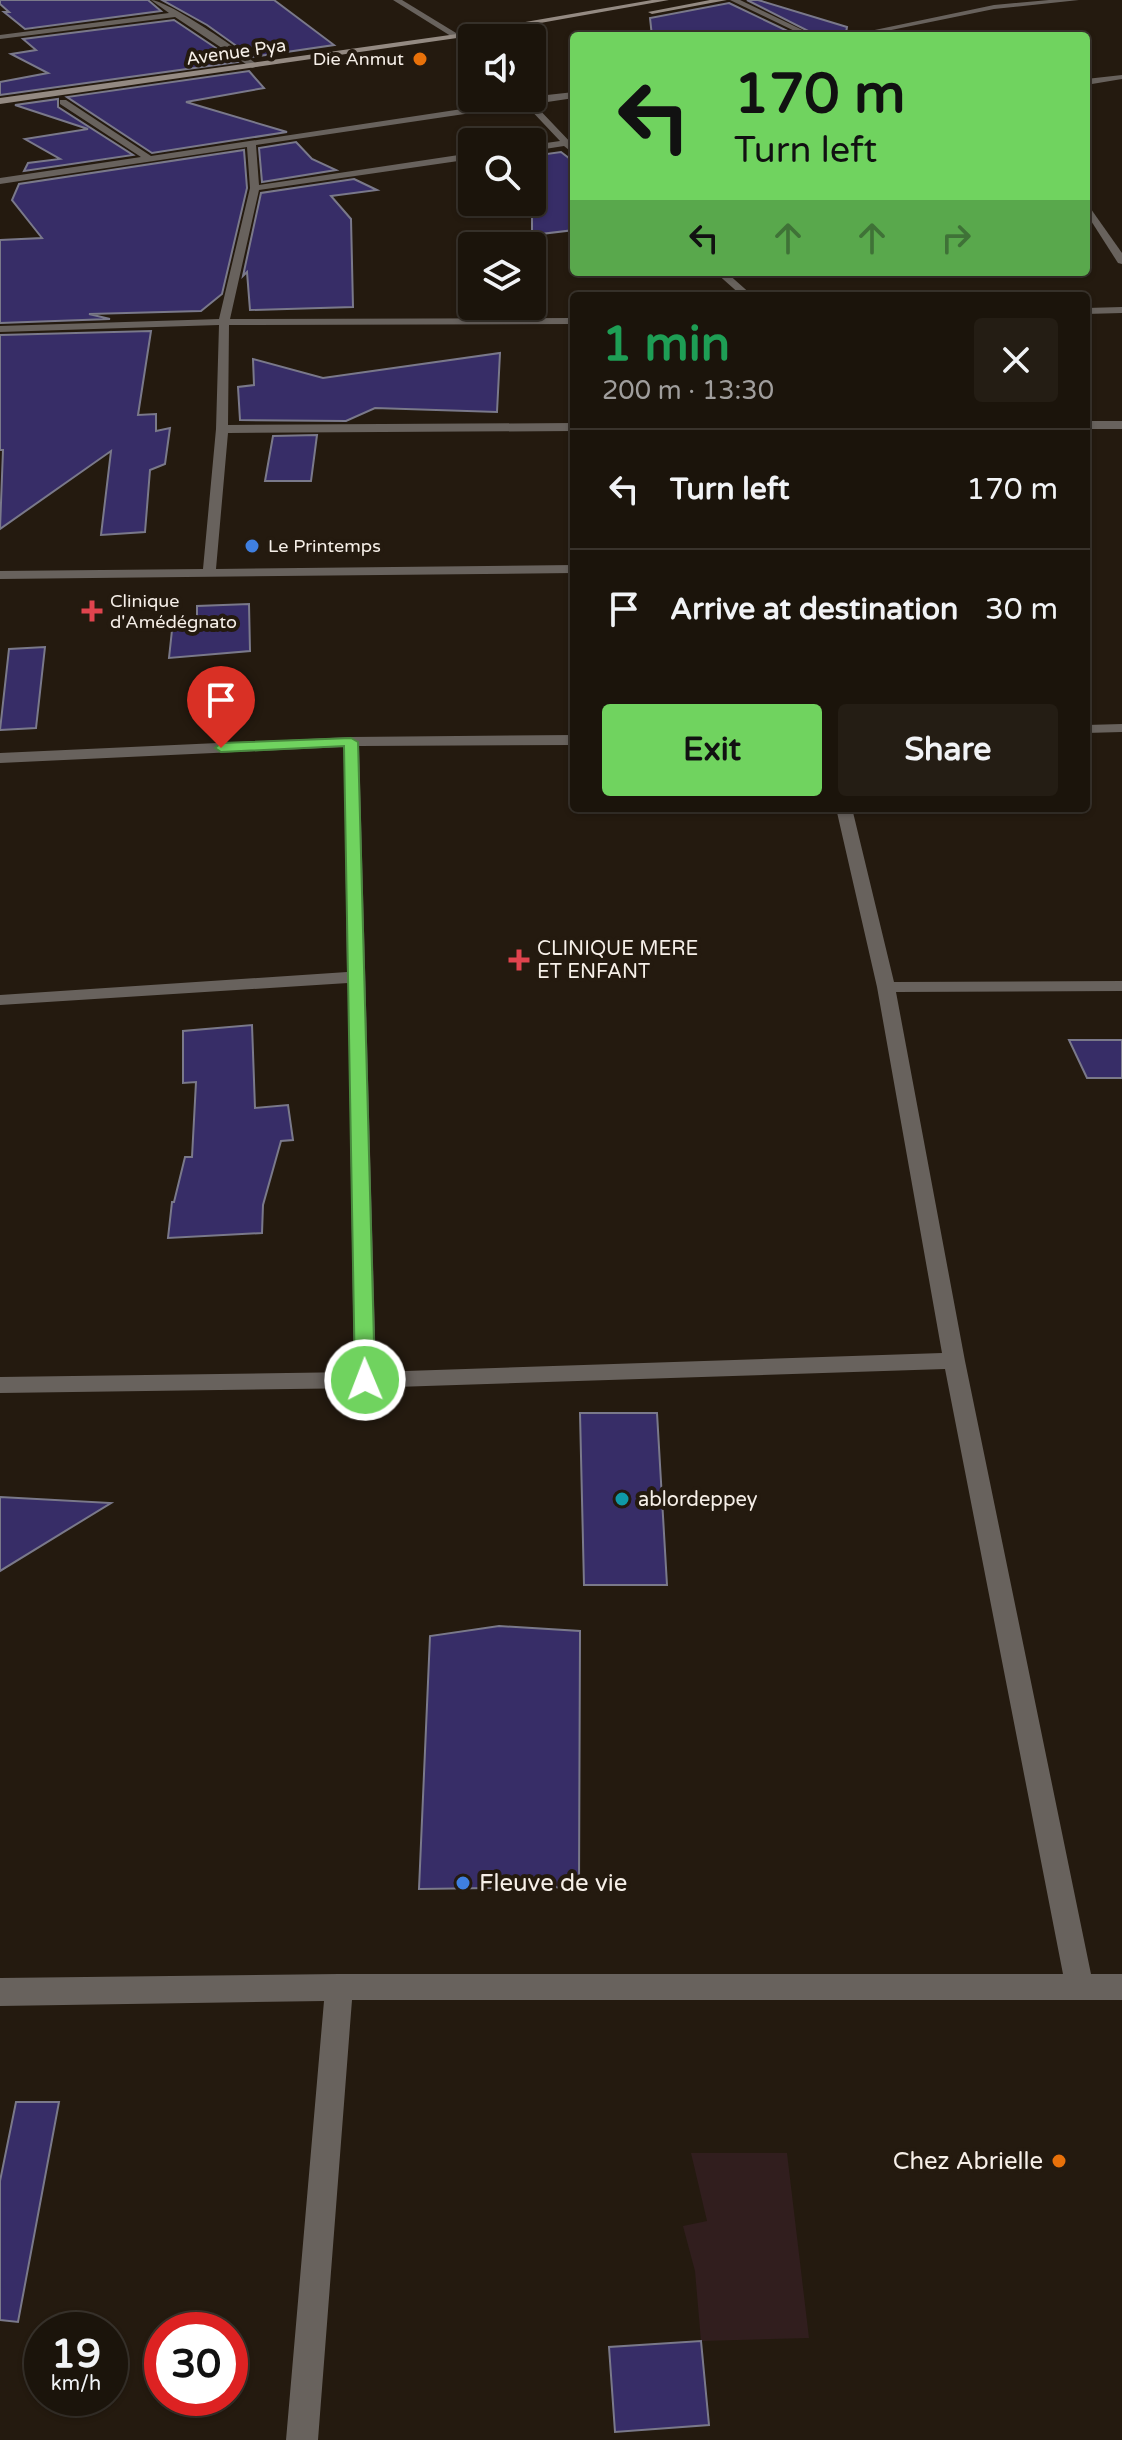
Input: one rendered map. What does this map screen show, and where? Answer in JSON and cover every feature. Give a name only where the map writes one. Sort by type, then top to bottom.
[{"type":"main road","name":"Avenue Pya","points":[[544,24],[665,0]]},
{"type":"main road","points":[[546,29],[723,0]]},
{"type":"main road","name":"Avenue Pya","points":[[0,101],[458,41]]},
{"type":"main road","name":"Avenue Pya","points":[[0,111],[458,41]]},
{"type":"street","points":[[155,0],[255,66]]},
{"type":"street","points":[[397,0],[458,36]]},
{"type":"street","points":[[734,0],[802,32]]},
{"type":"street","points":[[868,32],[938,16],[1075,0]]},
{"type":"street","points":[[0,37],[178,14]]},
{"type":"street","points":[[1090,81],[1122,77]]},
{"type":"street","points":[[546,99],[570,96]]},
{"type":"street","points":[[63,102],[152,160]]},
{"type":"street","points":[[0,181],[458,112]]},
{"type":"street","points":[[537,112],[570,148]]},
{"type":"street","points":[[209,575],[222,429],[224,322],[255,188],[251,143]]},
{"type":"street","points":[[546,146],[564,143]]},
{"type":"street","points":[[255,188],[458,158]]},
{"type":"street","points":[[1090,218],[1122,261]]},
{"type":"street","points":[[725,276],[743,292]]},
{"type":"street","points":[[1090,311],[1122,310]]},
{"type":"street","points":[[0,329],[224,322],[570,321]]},
{"type":"street","points":[[1090,425],[1122,425]]},
{"type":"street","points":[[222,429],[570,427]]},
{"type":"street","points":[[0,575],[570,569]]},
{"type":"street","points":[[1090,729],[1122,728]]},
{"type":"street","points":[[0,758],[351,742],[570,740]]},
{"type":"street","points":[[351,742],[365,1380]]},
{"type":"street","points":[[845,812],[886,987],[954,1361],[1080,1987]]},
{"type":"street","points":[[0,1000],[356,977]]},
{"type":"street","points":[[886,987],[1122,986]]},
{"type":"street","points":[[0,1385],[365,1380],[954,1361]]},
{"type":"street","points":[[302,2440],[339,1987]]},
{"type":"street","points":[[0,1992],[339,1987],[1122,1987]]},
{"type":"shaded area","points":[[691,2153],[787,2153],[809,2338],[701,2341],[695,2271],[683,2226],[707,2221]]},
{"type":"building","points":[[0,0],[148,0],[161,11],[25,29],[4,12],[9,12]]},
{"type":"building","points":[[162,0],[274,0],[334,45],[252,57],[207,25]]},
{"type":"building","points":[[747,0],[758,0],[847,27],[846,32],[810,32]]},
{"type":"building","points":[[729,3],[790,32],[652,32],[650,18]]},
{"type":"building","points":[[174,20],[237,62],[0,95],[0,82],[48,73],[11,54],[36,50],[23,39]]},
{"type":"building","points":[[249,71],[264,88],[186,102],[287,132],[152,153],[67,97]]},
{"type":"building","points":[[58,99],[58,107],[133,155],[24,171],[28,163],[60,159],[25,139],[88,129],[15,105]]},
{"type":"building","points":[[296,142],[312,159],[336,170],[262,182],[259,148]]},
{"type":"building","points":[[244,150],[247,188],[222,294],[201,311],[89,314],[110,319],[0,323],[0,240],[42,238],[12,200],[19,184]]},
{"type":"building","points":[[561,152],[570,159],[570,230],[532,232],[532,216],[546,216],[546,154]]},
{"type":"building","points":[[354,179],[377,190],[331,196],[351,219],[353,307],[250,310],[247,272],[243,276],[261,193]]},
{"type":"building","points":[[151,331],[138,415],[156,414],[156,431],[170,428],[165,464],[150,470],[145,532],[101,535],[111,451],[0,529],[3,450],[0,450],[0,335]]},
{"type":"building","points":[[500,353],[497,412],[375,408],[346,421],[240,420],[238,387],[254,385],[253,359],[323,378]]},
{"type":"building","points":[[317,435],[311,481],[265,481],[273,436]]},
{"type":"building","points":[[249,604],[250,651],[169,658],[173,621],[197,618],[197,606]]},
{"type":"building","points":[[45,647],[36,728],[0,730],[9,649]]},
{"type":"building","points":[[252,1025],[255,1108],[288,1105],[293,1140],[281,1141],[263,1205],[262,1233],[168,1238],[172,1202],[185,1157],[192,1157],[196,1082],[183,1083],[183,1031]]},
{"type":"building","points":[[1069,1040],[1122,1040],[1122,1078],[1087,1078]]},
{"type":"building","name":"ablordeppey","points":[[580,1413],[657,1413],[667,1585],[584,1585]]},
{"type":"building","points":[[0,1497],[111,1503],[0,1571]]},
{"type":"building","points":[[499,1626],[580,1631],[579,1887],[419,1889],[430,1636]]},
{"type":"building","points":[[16,2102],[59,2102],[18,2322],[0,2320],[0,2181]]},
{"type":"building","points":[[701,2341],[709,2425],[615,2432],[609,2347]]},
{"type":"place","name":"Die Anmut","points":[[420,59]]},
{"type":"place","name":"Le Printemps","points":[[252,546]]},
{"type":"place","name":"Clinique d'Amédégnato","points":[[92,611]]},
{"type":"place","name":"CLINIQUE MERE ET ENFANT","points":[[519,960]]},
{"type":"place","name":"ablordeppey","points":[[622,1499]]},
{"type":"place","name":"Fleuve de vie","points":[[463,1883]]},
{"type":"place","name":"Chez Abrielle","points":[[1059,2161]]},
{"type":"route","points":[[221,748],[351,742],[365,1380]]}]
